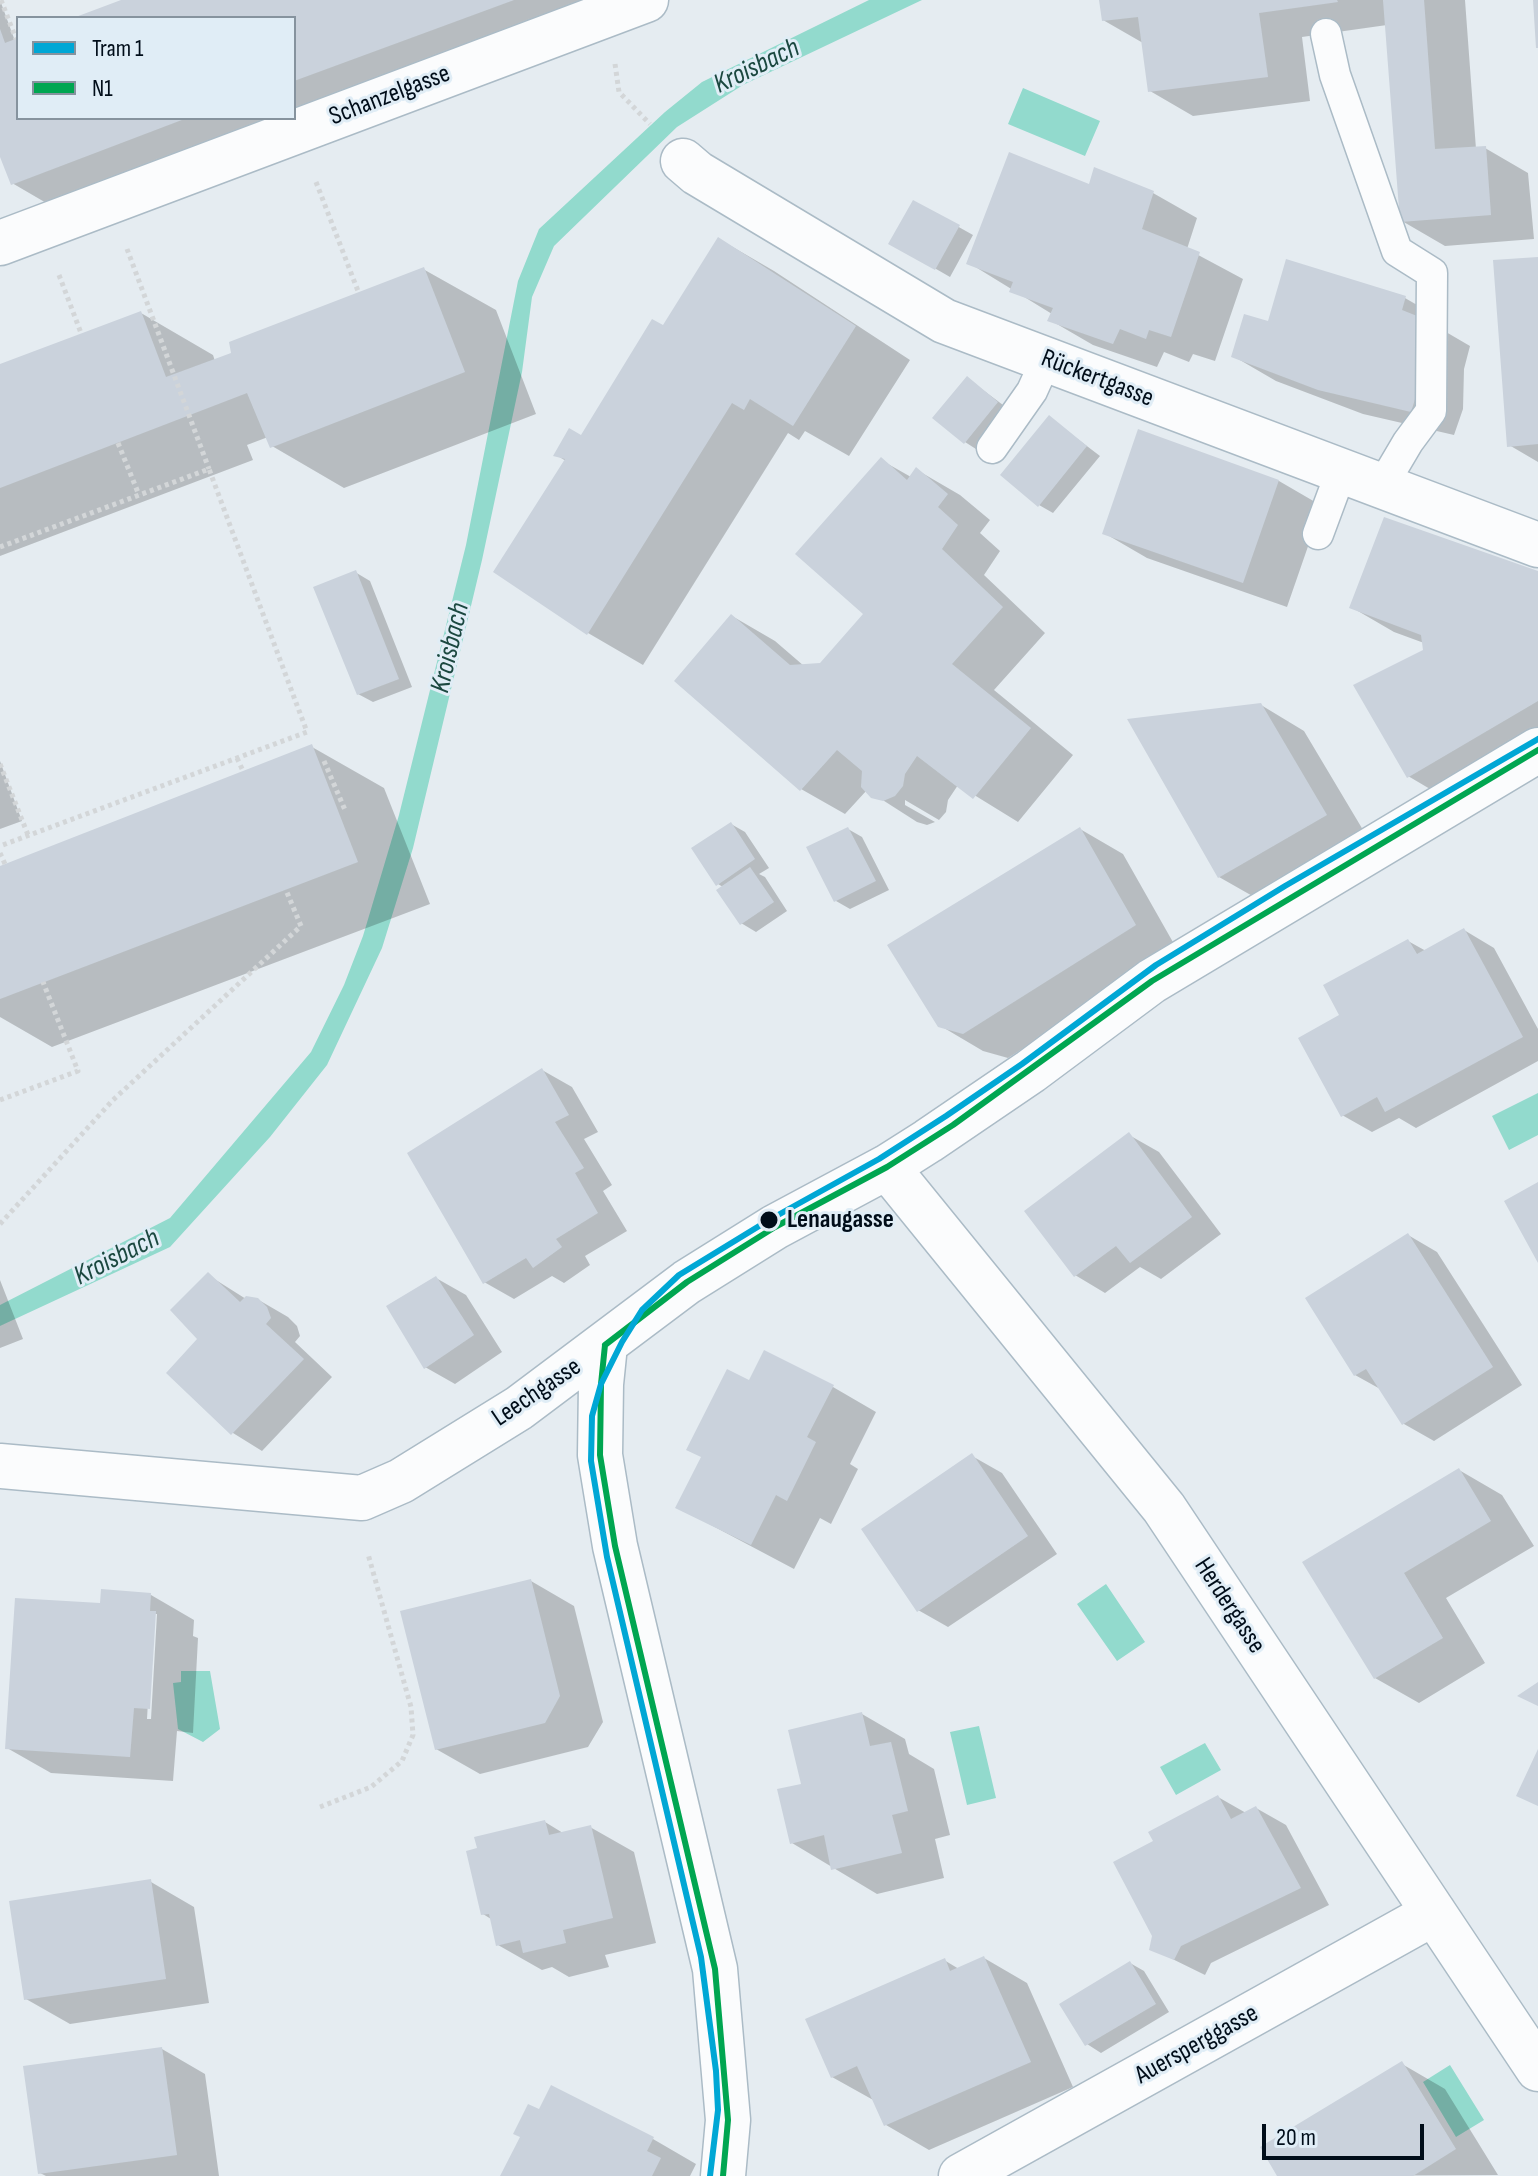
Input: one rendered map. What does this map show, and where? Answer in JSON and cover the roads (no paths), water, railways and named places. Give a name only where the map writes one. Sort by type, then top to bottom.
[{"type":"street","name":"Schanzelgasse","points":[[0,243],[626,4]]},
{"type":"street","name":"Rückertgasse","points":[[683,161],[697,173],[944,321],[1538,545]]},
{"type":"street","name":"Leechgasse","points":[[0,1466],[362,1498],[401,1481],[519,1408],[687,1282],[775,1227],[887,1167],[1031,1071],[1152,981],[1538,750]]},
{"type":"street","name":"Herdergasse","points":[[887,1167],[1164,1508],[1538,2069]]},
{"type":"street","points":[[605,1345],[600,1455],[615,1546],[715,1969],[728,2120],[723,2176]]},
{"type":"street","name":"Auersperggasse","points":[[961,2176],[1434,1913]]},
{"type":"lane","points":[[1326,34],[1335,75],[1397,251],[1432,273],[1431,411],[1382,486]]},
{"type":"lane","points":[[992,448],[1032,391],[1046,360]]},
{"type":"lane","points":[[1318,534],[1341,472]]},
{"type":"water","name":"Kroisbach","points":[[869,0],[922,0],[743,85],[677,127],[554,246],[532,297],[522,372],[482,560],[413,848],[382,948],[327,1065],[270,1137],[170,1247],[0,1326],[0,1305],[170,1218],[311,1052],[344,985],[363,936],[399,815],[466,545],[518,281],[539,229],[665,112],[702,82]]},
{"type":"water","points":[[1023,88],[1100,121],[1085,156],[1008,124]]},
{"type":"water","points":[[1538,1093],[1538,1135],[1509,1150],[1492,1116]]},
{"type":"water","points":[[1106,1584],[1145,1642],[1117,1661],[1077,1604]]},
{"type":"water","points":[[181,1671],[210,1671],[220,1729],[203,1742],[178,1729],[173,1683],[181,1682]]},
{"type":"water","points":[[979,1726],[996,1798],[967,1805],[950,1732]]},
{"type":"water","points":[[1205,1743],[1221,1770],[1176,1795],[1160,1767]]},
{"type":"water","points":[[1450,2065],[1484,2120],[1456,2137],[1423,2082]]},
{"type":"tram line","name":"1","points":[[710,2176],[718,2110],[701,1957],[607,1557],[591,1461],[592,1416],[601,1384],[622,1342],[642,1310],[679,1275],[769,1220],[879,1159],[946,1116],[1156,965],[1538,739]]},
{"type":"place","name":"Lenaugasse","points":[[769,1220]]}]
